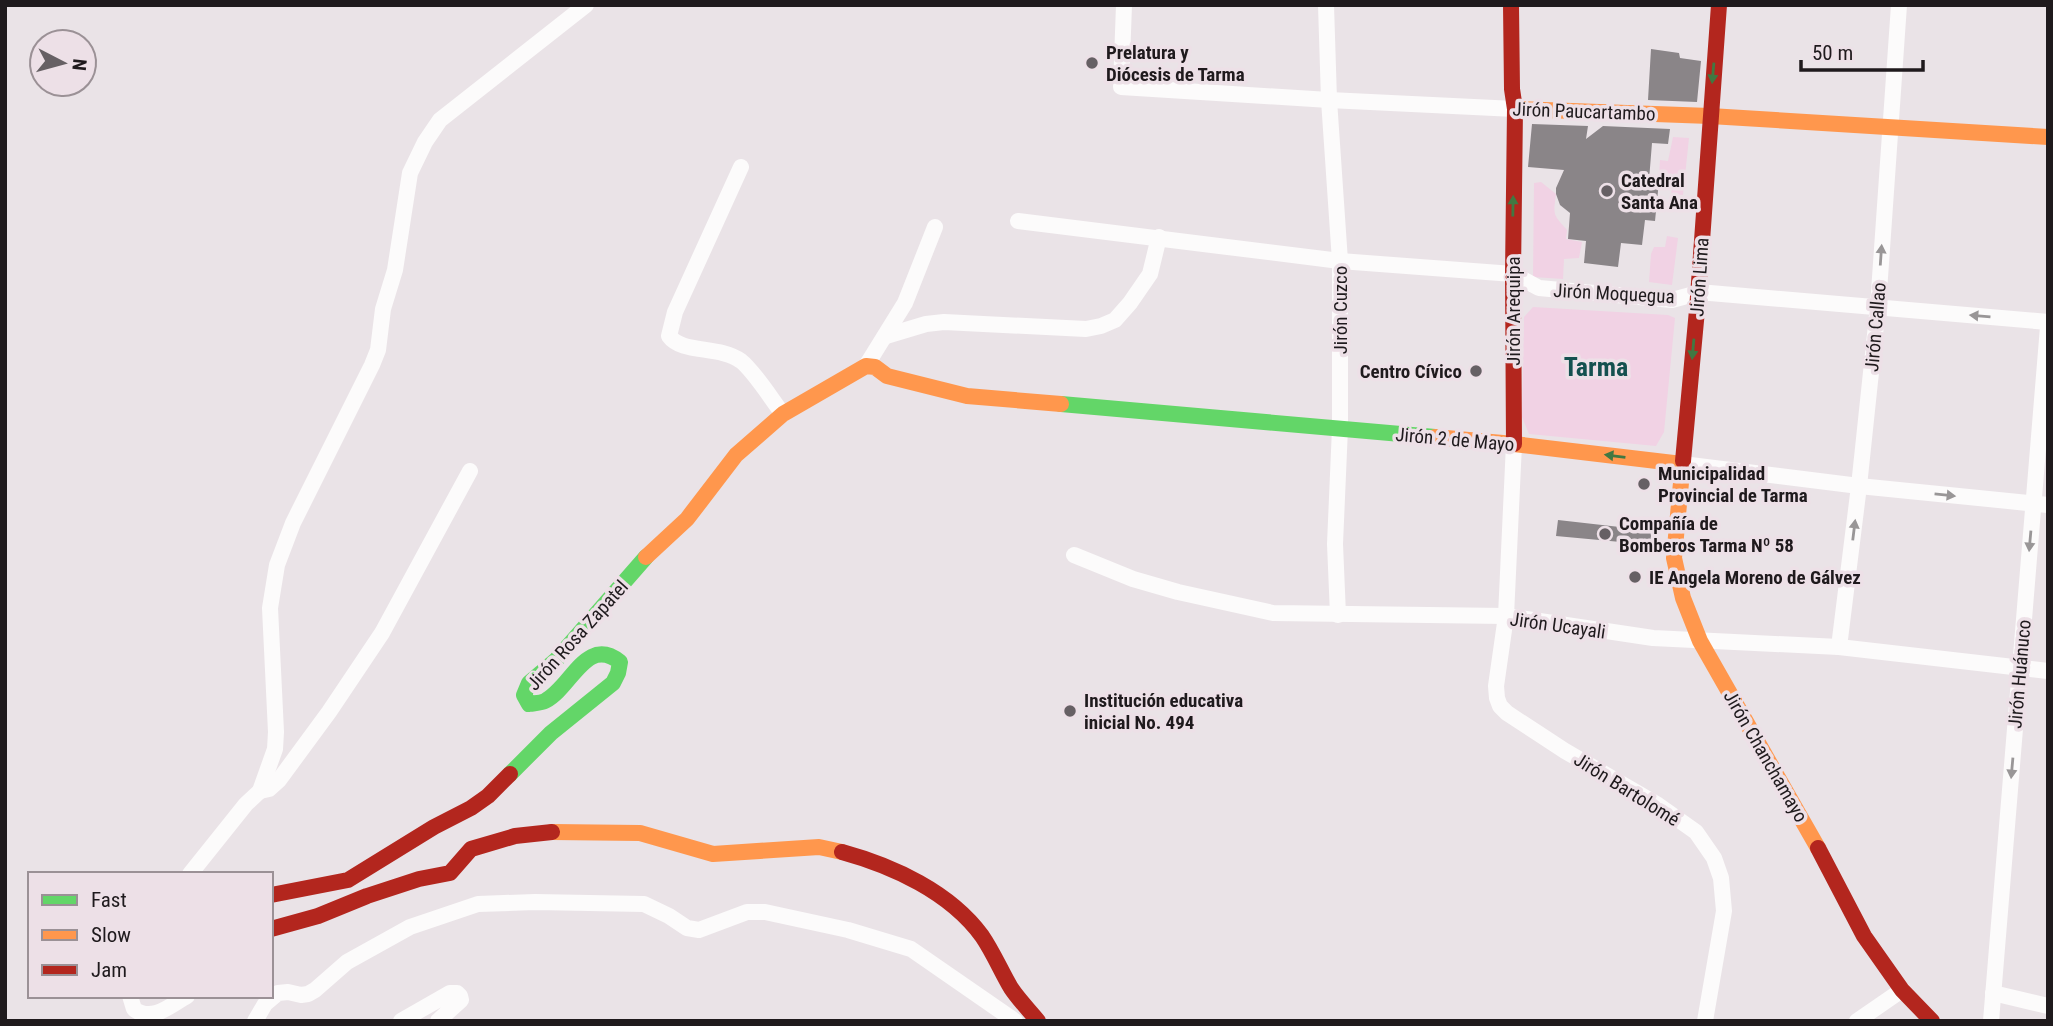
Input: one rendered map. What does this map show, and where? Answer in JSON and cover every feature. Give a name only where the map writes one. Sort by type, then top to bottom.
[{"type":"street","points":[[192,872],[246,804],[260,791],[275,749],[270,608],[277,565],[293,523],[378,350],[383,309],[395,270],[407,187],[414,163],[440,120],[586,5]]},
{"type":"street","name":"Jirón Paucartambo","points":[[1124,5],[1121,87],[1329,100],[1710,116],[2048,137]]},
{"type":"street","name":"Jirón Cuzco","points":[[1326,5],[1329,100],[1340,261],[1340,428],[1335,544],[1338,615]]},
{"type":"street","name":"Jirón Arequipa","points":[[1500,706],[1496,686],[1506,616],[1514,444],[1515,109],[1511,89],[1511,5]]},
{"type":"street","name":"Jirón Lima","points":[[1682,464],[1698,293],[1719,5]]},
{"type":"street","name":"Jirón Callao","points":[[1839,647],[1878,306],[1899,5]]},
{"type":"street","points":[[741,167],[675,312],[669,337],[674,343],[715,350],[743,362],[782,414]]},
{"type":"street","name":"Jirón Moquegua","points":[[1018,221],[1340,261],[1513,274],[1539,288],[1672,300],[1698,293],[1878,306],[2048,325]]},
{"type":"street","name":"Jirón Rosa Zapatel","points":[[273,895],[348,880],[434,827],[471,808],[488,796],[551,733],[613,683],[620,662],[613,654],[605,651],[594,654],[563,687],[544,702],[529,704],[524,695],[529,683],[556,660],[654,548],[687,519],[736,455],[782,414],[866,366],[905,303],[935,227]]},
{"type":"street","points":[[886,337],[926,324],[944,322],[1086,329],[1101,326],[1115,320],[1150,274],[1159,237]]},
{"type":"street","name":"Jirón Huánuco","points":[[1991,1021],[2020,667],[2040,505],[2048,325]]},
{"type":"street","name":"Jirón 2 de Mayo","points":[[866,366],[877,367],[887,376],[897,379],[967,396],[1514,444],[2040,505]]},
{"type":"street","name":"Jirón Chanchamayo","points":[[1682,464],[1674,558],[1683,598],[1700,641],[1825,860],[1864,936],[1902,990],[1932,1021]]},
{"type":"street","points":[[260,791],[269,789],[279,780],[382,633],[470,471]]},
{"type":"street","name":"Jirón Ucayali","points":[[1074,555],[1133,579],[1273,613],[1506,616],[1653,639],[1839,647],[2048,671]]},
{"type":"street","name":"Jirón Bartolomé","points":[[1500,706],[1564,751],[1668,812],[1696,832],[1714,858],[1721,878],[1724,911],[1705,1021]]},
{"type":"street","points":[[273,928],[318,916],[419,879],[450,873],[471,849],[515,836],[559,831],[640,833],[713,854],[819,847],[889,868],[919,883],[957,911],[979,933],[1012,990],[1038,1021]]},
{"type":"street","points":[[273,997],[278,993],[288,992],[308,994],[347,962],[410,927],[478,904],[644,904],[687,928],[699,930],[747,912],[765,912],[848,930],[911,949],[1015,1021]]},
{"type":"street","points":[[1857,1021],[1902,990]]},
{"type":"street","points":[[401,1021],[450,993],[457,993],[461,1000],[438,1021]]},
{"type":"street","points":[[1993,993],[2048,1006]]},
{"type":"street","points":[[131,998],[134,1009],[146,1015],[155,1014],[183,998]]},
{"type":"street","points":[[255,1021],[265,1004],[272,998]]},
{"type":"shaded area","points":[[1673,137],[1689,138],[1683,195],[1671,194],[1673,182],[1659,177],[1660,160],[1668,161]]},
{"type":"shaded area","points":[[1541,182],[1556,194],[1555,214],[1567,230],[1566,239],[1582,242],[1579,258],[1564,259],[1563,279],[1533,277],[1534,183]]},
{"type":"shaded area","points":[[1667,236],[1678,238],[1672,285],[1649,282],[1651,254],[1654,247],[1665,247]]},
{"type":"shaded area","points":[[1533,307],[1668,315],[1675,318],[1664,432],[1656,446],[1529,434],[1522,417],[1524,317]]},
{"type":"building","points":[[1651,49],[1679,53],[1680,58],[1701,61],[1697,102],[1648,100]]},
{"type":"building","name":"Catedral Santa Ana","points":[[1532,124],[1588,126],[1586,139],[1603,126],[1670,129],[1668,144],[1652,143],[1649,180],[1659,181],[1655,221],[1645,220],[1642,245],[1621,243],[1618,267],[1584,263],[1586,241],[1568,239],[1570,213],[1560,205],[1556,194],[1564,170],[1528,167]]},
{"type":"building","name":"Compañía de Bomberos Tarma Nº 58","points":[[1558,520],[1655,531],[1653,545],[1556,536]]},
{"type":"traffic: fast","points":[[1061,404],[1435,437]]},
{"type":"traffic: fast","points":[[510,774],[551,733],[613,683],[620,662],[608,655],[598,655],[588,659],[545,701],[529,704],[524,695],[529,683],[556,660],[646,557]]},
{"type":"traffic: slow","points":[[1515,109],[1710,116],[2048,137]]},
{"type":"traffic: slow","points":[[646,557],[687,519],[736,455],[783,414],[866,366],[875,367],[887,376],[967,396],[1061,404]]},
{"type":"traffic: slow","points":[[1435,437],[1682,464]]},
{"type":"traffic: slow","points":[[1683,461],[1674,558],[1683,598],[1700,641],[1818,848]]},
{"type":"traffic: slow","points":[[552,832],[640,833],[713,854],[819,847],[842,852]]},
{"type":"traffic: jam","points":[[1511,5],[1512,89],[1515,109],[1514,444]]},
{"type":"traffic: jam","points":[[1683,461],[1719,5]]},
{"type":"traffic: jam","points":[[273,895],[348,880],[434,827],[471,808],[488,796],[510,774]]},
{"type":"traffic: jam","points":[[273,928],[318,916],[419,879],[450,873],[471,849],[515,836],[552,832]]},
{"type":"traffic: jam","points":[[1818,848],[1864,936],[1902,990],[1932,1021]]},
{"type":"traffic: jam","points":[[842,852],[900,873],[954,906],[982,936],[1011,988],[1038,1021]]},
{"type":"place","name":"Prelatura y Diócesis de Tarma","points":[[1092,63]]},
{"type":"place","name":"Catedral Santa Ana","points":[[1607,191]]},
{"type":"place","name":"Centro Cívico","points":[[1476,371]]},
{"type":"place","name":"Municipalidad Provincial de Tarma","points":[[1644,484]]},
{"type":"place","name":"Compañía de Bomberos Tarma Nº 58","points":[[1605,534]]},
{"type":"place","name":"IE Angela Moreno de Gálvez","points":[[1635,577]]},
{"type":"place","name":"Institución educativa inicial No. 494","points":[[1070,711]]},
{"type":"district","name":"Tarma","points":[[1596,367]]}]
